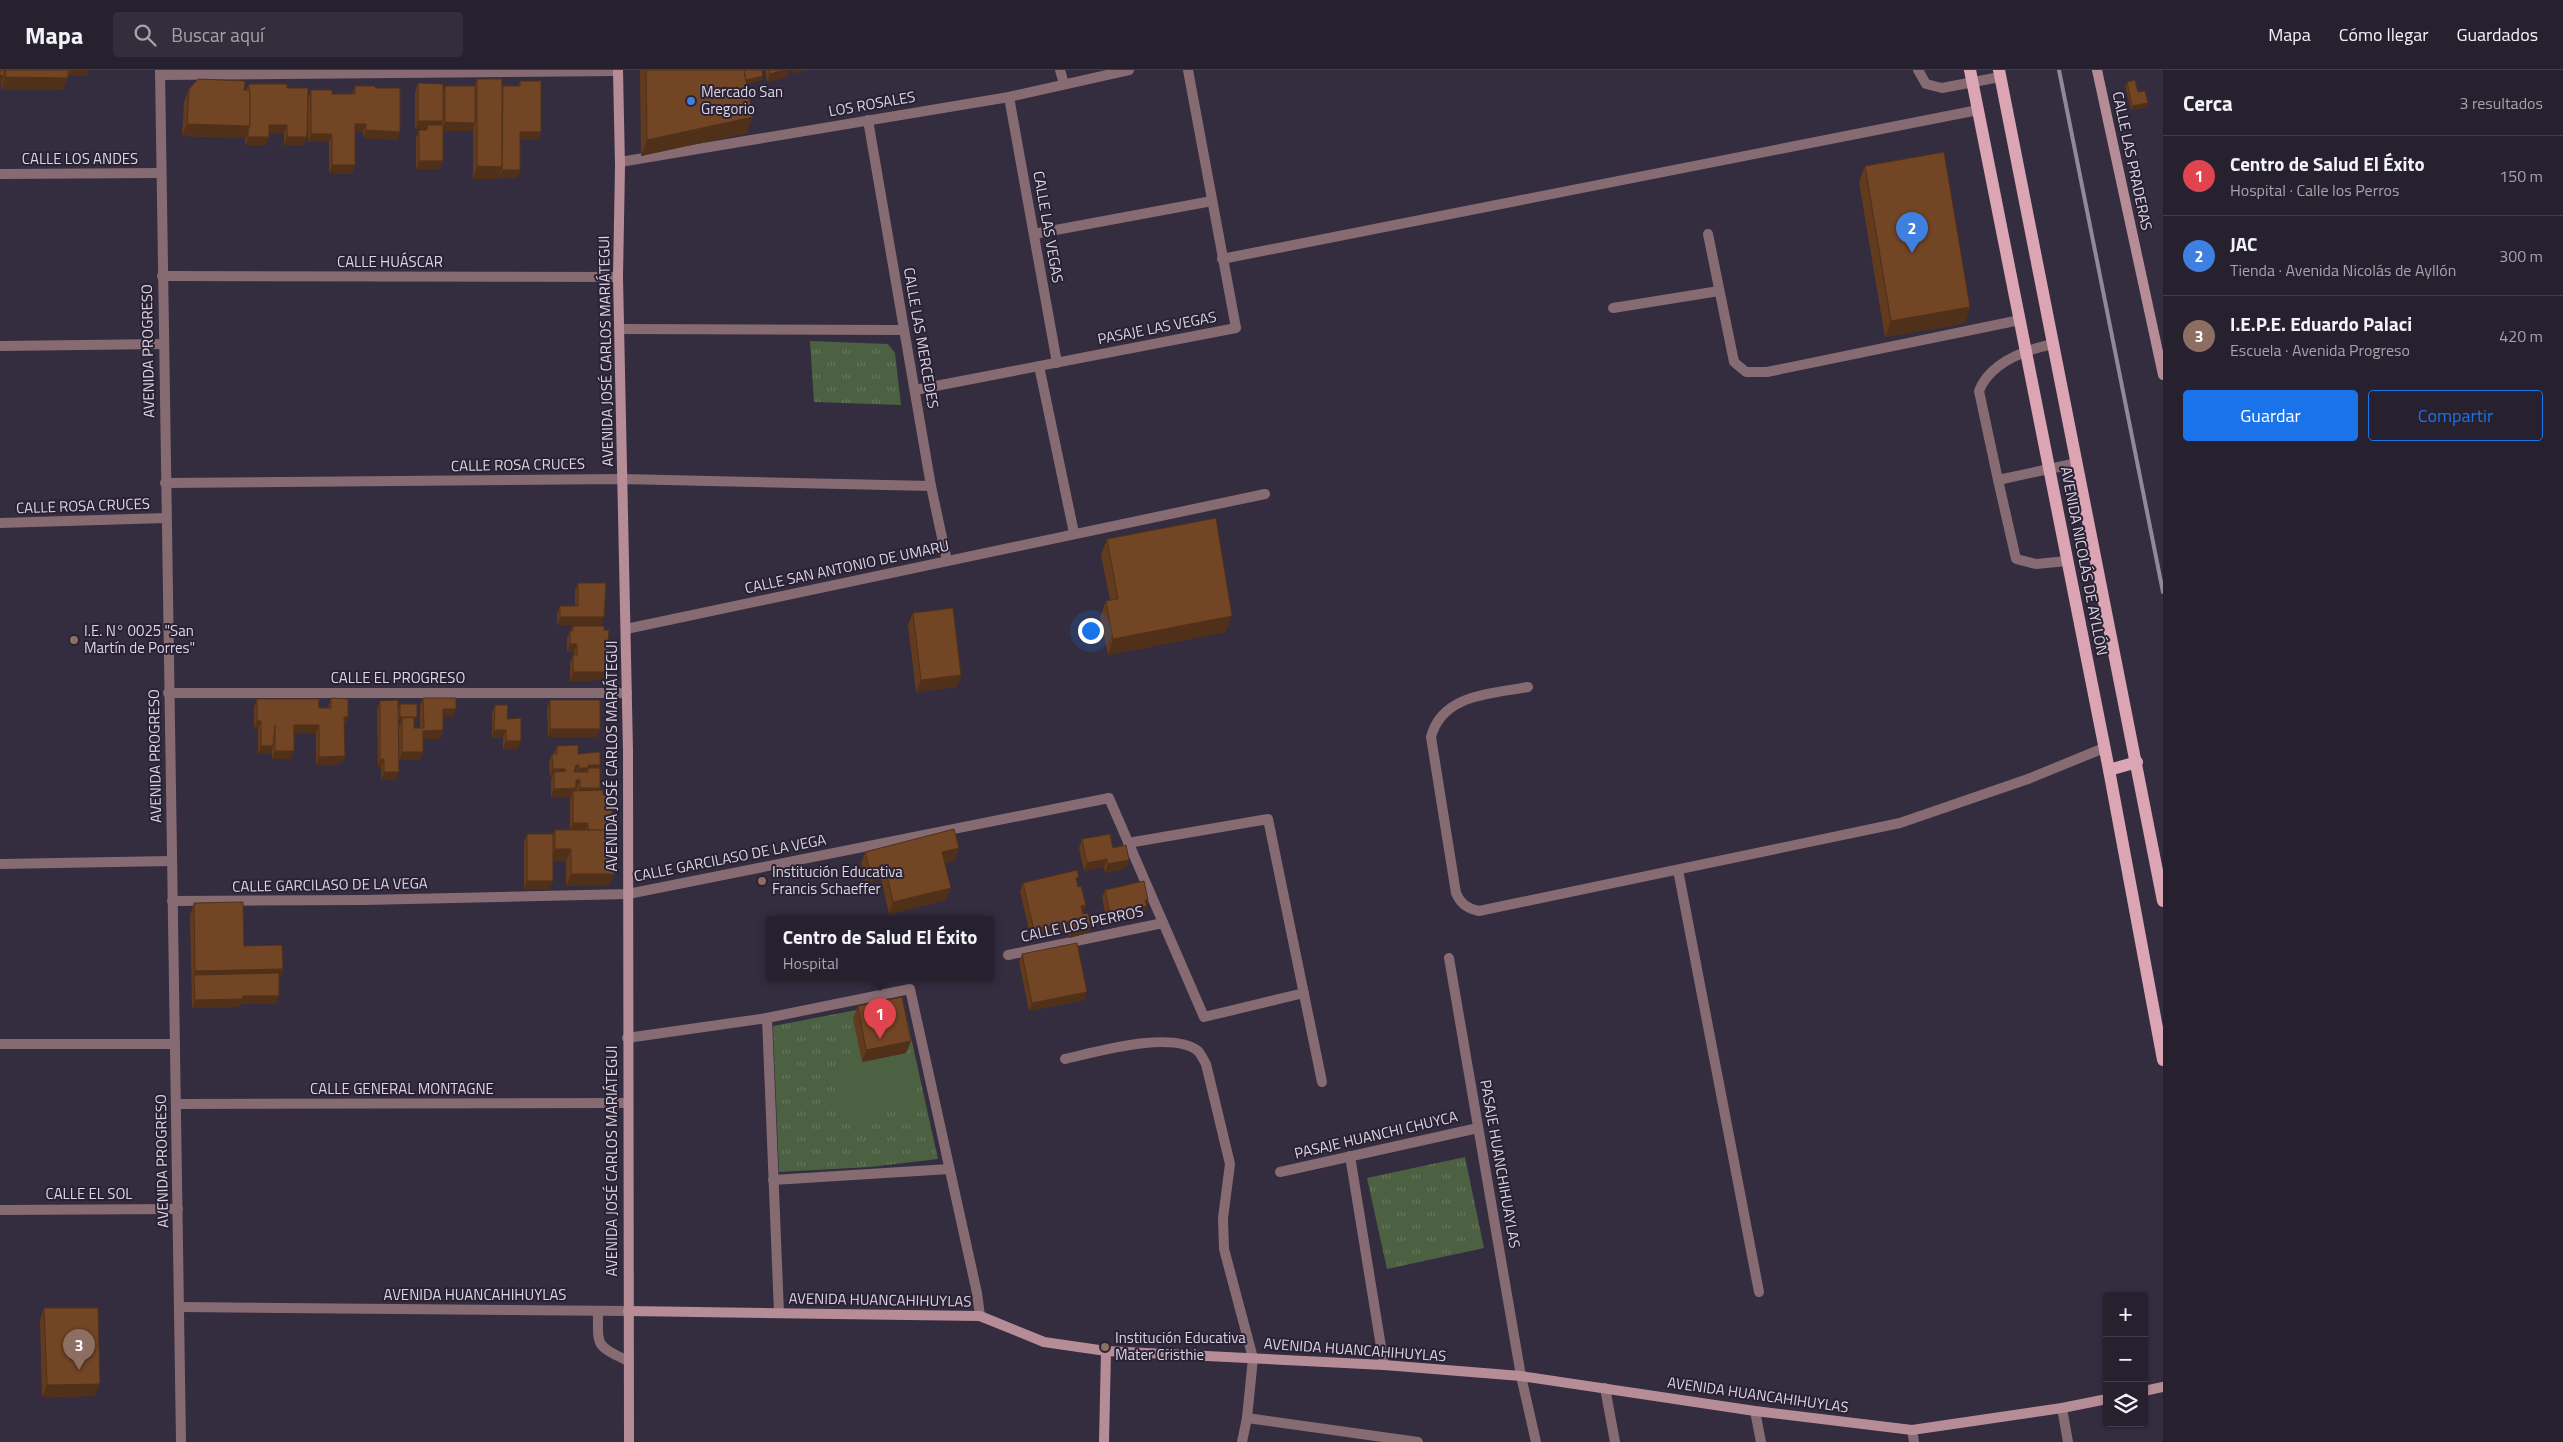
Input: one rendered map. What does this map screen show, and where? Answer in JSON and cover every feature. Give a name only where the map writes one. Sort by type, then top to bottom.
[{"type":"main road","name":"AVENIDA NICOLÁS DE AYLLÓN","points":[[2000,74],[2163,901]]},
{"type":"main road","name":"AVENIDA NICOLÁS DE AYLLÓN","points":[[1971,76],[2109,770],[2163,1060]]},
{"type":"main road","points":[[2109,770],[2137,762]]},
{"type":"street","points":[[1060,70],[1064,84]]},
{"type":"street","name":"LOS ROSALES","points":[[620,162],[1009,97],[1129,70]]},
{"type":"street","name":"PASAJE LAS VEGAS","points":[[915,390],[1236,328],[1188,70]]},
{"type":"street","points":[[1918,70],[1926,84],[1942,88],[1971,76],[2000,74]]},
{"type":"street","name":"CALLE LAS PRADERAS","points":[[2097,70],[2163,375]]},
{"type":"street","points":[[160,72],[618,71]]},
{"type":"street","name":"AVENIDA JOSÉ CARLOS MARIÁTEGUI","points":[[618,71],[620,162],[618,277],[627,693],[629,1442]]},
{"type":"street","name":"AVENIDA PROGRESO","points":[[160,72],[168,693],[181,1442]]},
{"type":"street","name":"CALLE LAS VEGAS","points":[[1009,97],[1057,363]]},
{"type":"street","points":[[1222,259],[1978,110]]},
{"type":"street","name":"CALLE LAS MERCEDES","points":[[868,120],[931,486],[947,561]]},
{"type":"street","name":"CALLE LOS ANDES","points":[[0,174],[161,173]]},
{"type":"street","points":[[1034,234],[1212,201]]},
{"type":"street","points":[[1708,234],[1734,362],[1746,372],[1767,372],[2020,320]]},
{"type":"street","name":"CALLE HUÁSCAR","points":[[162,276],[618,277]]},
{"type":"street","points":[[1613,308],[1719,291]]},
{"type":"street","points":[[620,329],[904,330]]},
{"type":"street","points":[[0,346],[163,344]]},
{"type":"street","points":[[2052,344],[2026,350],[1992,371],[1983,381],[1979,391],[2016,559],[2036,564],[2067,561]]},
{"type":"street","points":[[1039,366],[1074,533]]},
{"type":"street","points":[[1998,480],[2076,462]]},
{"type":"street","name":"CALLE ROSA CRUCES","points":[[165,483],[622,479],[931,486]]},
{"type":"street","name":"CALLE SAN ANTONIO DE UMARU","points":[[626,629],[1265,494]]},
{"type":"street","name":"CALLE ROSA CRUCES","points":[[0,523],[166,518]]},
{"type":"street","points":[[1528,687],[1454,704],[1438,718],[1433,727],[1431,737],[1454,886],[1458,899],[1468,908],[1479,911],[1900,823],[2028,779],[2104,748]]},
{"type":"street","name":"CALLE EL PROGRESO","points":[[168,693],[627,693]]},
{"type":"street","name":"CALLE GARCILASO DE LA VEGA","points":[[172,902],[628,894],[1109,798],[1128,843]]},
{"type":"street","points":[[1304,993],[1204,1017],[1128,843],[1268,819],[1304,993],[1322,1082]]},
{"type":"street","points":[[0,864],[171,862]]},
{"type":"street","points":[[1678,870],[1758,1292]]},
{"type":"street","name":"CALLE LOS PERROS","points":[[1008,955],[1163,923]]},
{"type":"street","name":"PASAJE HUANCHIHUAYLAS","points":[[1449,958],[1521,1376],[1536,1442]]},
{"type":"street","points":[[627,1038],[767,1018],[910,989],[977,1293],[980,1316]]},
{"type":"street","points":[[767,1018],[779,1313]]},
{"type":"street","points":[[1065,1059],[1145,1042],[1177,1044],[1198,1051],[1202,1058],[1213,1087],[1230,1164],[1223,1218],[1224,1249],[1253,1358],[1247,1418],[1242,1442]]},
{"type":"street","points":[[0,1044],[175,1044]]},
{"type":"street","name":"CALLE GENERAL MONTAGNE","points":[[176,1104],[627,1103]]},
{"type":"street","name":"PASAJE HUANCHI CHUYCA","points":[[1280,1172],[1478,1128]]},
{"type":"street","points":[[1350,1156],[1384,1365]]},
{"type":"street","points":[[774,1180],[950,1169]]},
{"type":"street","name":"CALLE EL SOL","points":[[0,1210],[178,1209]]},
{"type":"street","name":"AVENIDA HUANCAHIHUYLAS","points":[[180,1307],[980,1316],[1044,1342],[1106,1351],[1384,1365],[1521,1376],[1754,1411],[1912,1430],[2062,1408],[2103,1400]]},
{"type":"street","points":[[598,1311],[598,1341],[601,1347],[628,1360]]},
{"type":"street","points":[[1104,1442],[1106,1351]]},
{"type":"street","points":[[2148,1390],[2163,1387]]},
{"type":"street","points":[[1605,1388],[1615,1442]]},
{"type":"street","points":[[2062,1408],[2068,1442]]},
{"type":"street","points":[[1754,1411],[1761,1442]]},
{"type":"street","points":[[1247,1418],[1418,1442]]},
{"type":"street","points":[[1912,1430],[1914,1442]]},
{"type":"green space","points":[[810,341],[888,344],[895,353],[901,405],[814,402]]},
{"type":"green space","points":[[903,1001],[938,1159],[870,1167],[779,1172],[773,1026]]},
{"type":"green space","points":[[906,1053],[917,1104],[843,1120],[831,1069]]},
{"type":"green space","points":[[1465,1157],[1484,1248],[1387,1269],[1367,1178]]},
{"type":"building","points":[[0,70],[4,70],[4,76],[0,75]]},
{"type":"building","points":[[6,70],[68,70],[68,78],[5,77]]},
{"type":"building","name":"Mercado San Gregorio","points":[[646,70],[744,70],[753,117],[647,140]]},
{"type":"building","points":[[744,70],[762,70],[763,76],[746,80]]},
{"type":"building","points":[[769,70],[785,70],[770,74]]},
{"type":"building","points":[[198,79],[245,81],[244,90],[250,91],[250,126],[187,124],[189,89]]},
{"type":"building","points":[[477,79],[502,79],[502,167],[477,166]]},
{"type":"building","points":[[2135,80],[2138,92],[2145,91],[2148,103],[2132,106],[2127,82]]},
{"type":"building","points":[[520,81],[541,81],[541,132],[520,132],[520,170],[502,170],[503,86],[520,86]]},
{"type":"building","points":[[418,83],[443,84],[443,121],[418,121]]},
{"type":"building","points":[[249,84],[287,84],[287,88],[308,88],[307,137],[287,137],[287,125],[269,125],[269,137],[248,137],[250,126]]},
{"type":"building","points":[[355,86],[400,88],[400,132],[366,130],[366,124],[355,124],[355,165],[332,165],[332,134],[311,134],[311,90],[332,90],[332,94],[355,94]]},
{"type":"building","points":[[445,86],[475,86],[475,123],[445,122]]},
{"type":"building","points":[[428,125],[443,125],[443,161],[419,161],[419,130],[427,130]]},
{"type":"building","points":[[1944,152],[1970,307],[1891,321],[1865,166]]},
{"type":"building","points":[[1216,518],[1232,616],[1113,639],[1106,601],[1118,599],[1107,539]]},
{"type":"building","points":[[578,583],[606,583],[604,617],[560,617],[560,606],[578,606]]},
{"type":"building","points":[[953,608],[961,675],[921,680],[913,613]]},
{"type":"building","points":[[573,626],[604,626],[604,630],[609,630],[606,672],[573,672],[573,655],[577,655],[577,644],[570,644],[570,630],[573,631]]},
{"type":"building","points":[[331,698],[348,699],[348,717],[344,717],[345,756],[319,757],[319,725],[294,725],[294,751],[275,751],[275,725],[273,746],[261,746],[261,721],[257,721],[257,699],[319,699],[319,708],[331,708]]},
{"type":"building","points":[[423,698],[456,698],[456,709],[443,709],[443,730],[423,731],[423,752],[402,752],[402,718],[414,717],[414,728],[424,728]]},
{"type":"building","points":[[398,700],[399,772],[384,772],[384,759],[380,759],[380,701]]},
{"type":"building","points":[[550,700],[600,700],[600,729],[550,729]]},
{"type":"building","points":[[400,704],[417,704],[417,717],[400,717]]},
{"type":"building","points":[[495,705],[508,705],[507,719],[521,718],[521,741],[506,741],[506,730],[494,730]]},
{"type":"building","points":[[578,745],[578,754],[600,752],[600,765],[588,765],[588,768],[600,768],[600,788],[580,788],[580,780],[576,780],[576,788],[554,789],[554,772],[566,771],[565,769],[553,769],[552,754],[557,754],[557,746]],"holes":[[[576,765],[579,765],[579,768],[588,768],[588,772],[574,772]]]},
{"type":"building","points":[[603,790],[603,795],[612,795],[612,830],[588,830],[588,823],[573,823],[573,791]]},
{"type":"building","points":[[954,829],[959,848],[942,852],[951,888],[893,902],[885,867],[870,870],[865,852]]},
{"type":"building","points":[[555,830],[614,830],[614,874],[571,874],[571,849],[555,849]]},
{"type":"building","points":[[527,834],[553,834],[553,881],[527,881]]},
{"type":"building","points":[[1110,834],[1113,848],[1126,845],[1129,860],[1108,864],[1107,859],[1087,863],[1082,839]]},
{"type":"building","points":[[1077,870],[1079,877],[1076,878],[1078,887],[1081,886],[1086,905],[1081,906],[1083,914],[1088,913],[1091,925],[1072,930],[1070,921],[1034,930],[1023,883]]},
{"type":"building","points":[[1144,881],[1148,900],[1145,900],[1147,906],[1110,914],[1105,890]]},
{"type":"building","points":[[243,902],[244,946],[282,945],[283,969],[195,971],[194,903]]},
{"type":"building","points":[[1077,943],[1087,992],[1032,1003],[1022,954]]},
{"type":"building","points":[[279,973],[279,996],[243,996],[243,999],[195,1000],[194,975]]},
{"type":"building","points":[[902,997],[911,1041],[866,1050],[858,1006]]},
{"type":"building","points":[[44,1308],[98,1308],[100,1384],[47,1385]]},
{"type":"railway","points":[[2059,70],[2163,592]]},
{"type":"place","name":"Mercado San Gregorio","points":[[691,101]]},
{"type":"place","name":"JAC","points":[[1912,253]]},
{"type":"place","name":"I.E. N° 0025 \"San Martín de Porres\"","points":[[74,640]]},
{"type":"place","name":"Institución Educativa Francis Schaeffer","points":[[762,881]]},
{"type":"place","name":"Centro de Salud El Éxito","points":[[880,1039]]},
{"type":"place","name":"Institución Educativa Mater Cristhie","points":[[1105,1347]]},
{"type":"place","name":"I.E.P.E. Eduardo Palaci","points":[[79,1370]]}]
